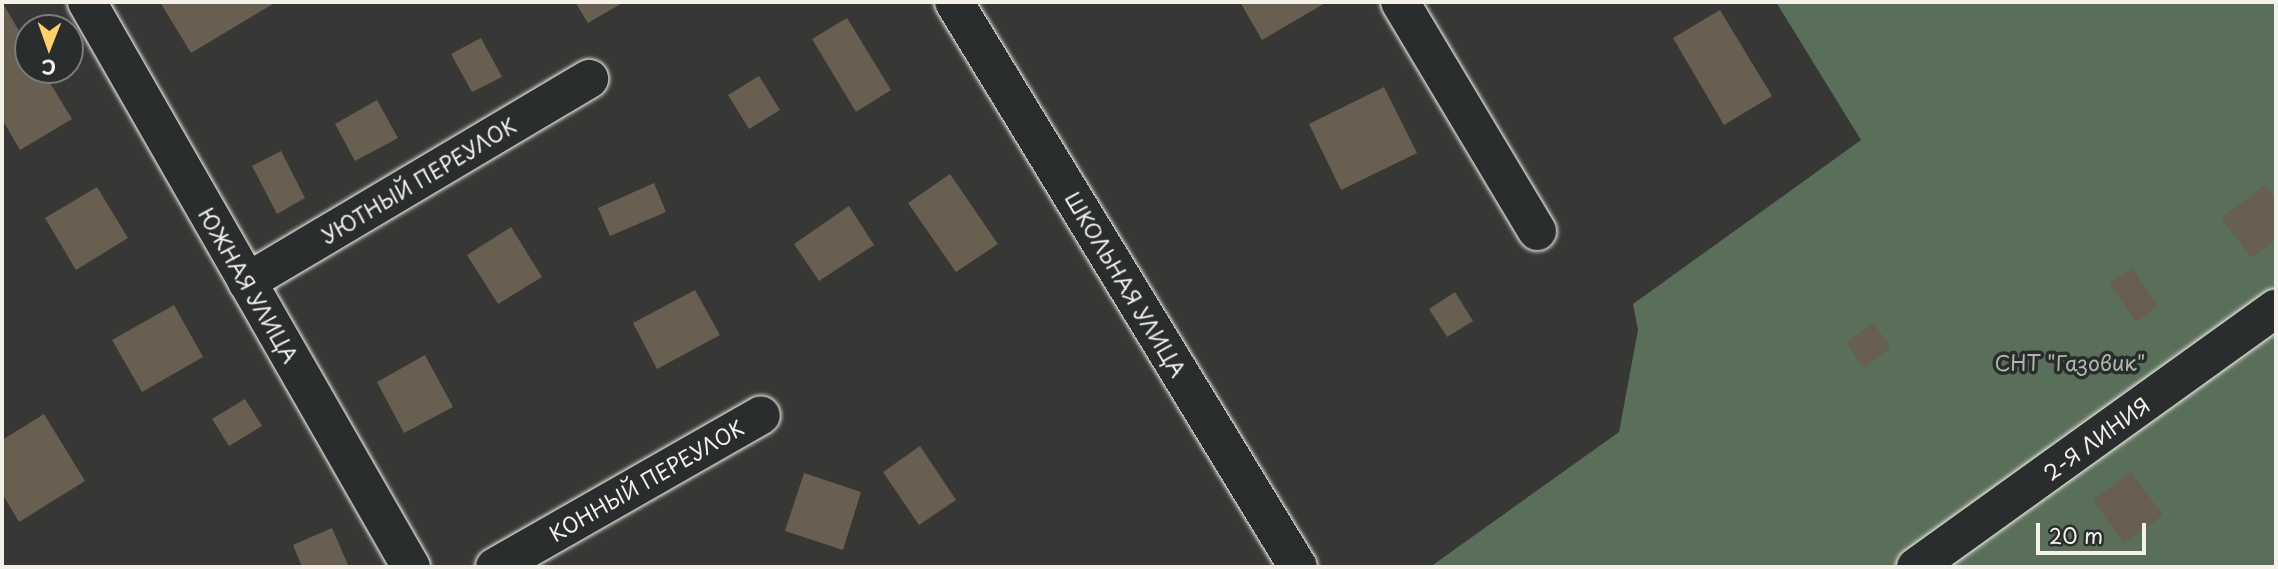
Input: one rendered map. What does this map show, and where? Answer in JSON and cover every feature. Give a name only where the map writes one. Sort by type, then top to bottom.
[{"type":"street","name":"ЮЖНАЯ УЛИЦА","points":[[87,2],[411,567]]},
{"type":"street","name":"ШКОЛЬНАЯ УЛИЦА","points":[[954,2],[1298,567]]},
{"type":"street","points":[[1400,2],[1537,231]]},
{"type":"street","name":"УЮТНЫЙ ПЕРЕУЛОК","points":[[247,282],[589,79]]},
{"type":"street","name":"2-Я ЛИНИЯ","points":[[1916,567],[2276,308]]},
{"type":"street","name":"КОННЫЙ ПЕРЕУЛОК","points":[[495,567],[761,415]]},
{"type":"green space","name":"СНТ \"Газовик\"","points":[[1776,2],[2276,2],[2276,567],[1430,567],[1619,432],[1638,330],[1633,304],[1861,140]]},
{"type":"building","points":[[2,2],[14,22],[14,84],[51,84],[72,119],[20,150],[2,119]]},
{"type":"building","points":[[160,2],[276,2],[191,53]]},
{"type":"building","points":[[575,2],[624,2],[588,23]]},
{"type":"building","points":[[1240,2],[1327,2],[1262,40]]},
{"type":"building","points":[[1720,10],[1772,96],[1724,125],[1673,38]]},
{"type":"building","points":[[847,18],[891,90],[856,112],[812,39]]},
{"type":"building","points":[[481,38],[502,77],[472,92],[451,54]]},
{"type":"building","points":[[759,76],[780,110],[749,129],[728,95]]},
{"type":"building","points":[[1384,87],[1417,153],[1341,190],[1309,124]]},
{"type":"building","points":[[377,100],[398,138],[355,161],[335,124]]},
{"type":"building","points":[[281,151],[305,198],[277,214],[252,166]]},
{"type":"building","points":[[950,174],[998,244],[956,272],[908,203]]},
{"type":"building","points":[[654,183],[666,212],[610,236],[598,208]]},
{"type":"building","points":[[2265,185],[2276,200],[2276,239],[2252,258],[2221,218]]},
{"type":"building","points":[[97,187],[128,238],[76,270],[45,218]]},
{"type":"building","points":[[849,206],[874,245],[819,281],[794,244]]},
{"type":"building","points":[[511,227],[542,277],[498,304],[467,255]]},
{"type":"building","points":[[2132,268],[2158,306],[2136,322],[2109,283]]},
{"type":"building","points":[[695,290],[720,335],[657,369],[633,323]]},
{"type":"building","points":[[1455,292],[1473,321],[1447,337],[1429,309]]},
{"type":"building","points":[[174,305],[203,357],[142,392],[112,340]]},
{"type":"building","points":[[1873,323],[1891,347],[1864,368],[1846,343]]},
{"type":"building","points":[[425,355],[453,407],[404,433],[377,382]]},
{"type":"building","points":[[245,399],[262,426],[229,446],[212,419]]},
{"type":"building","points":[[44,414],[85,481],[19,522],[2,493],[2,440]]},
{"type":"building","points":[[920,446],[956,500],[919,525],[883,472]]},
{"type":"building","points":[[2131,472],[2163,515],[2124,543],[2093,500]]},
{"type":"building","points":[[804,473],[861,492],[843,550],[785,531]]},
{"type":"building","points":[[332,528],[349,567],[302,567],[293,545]]}]
